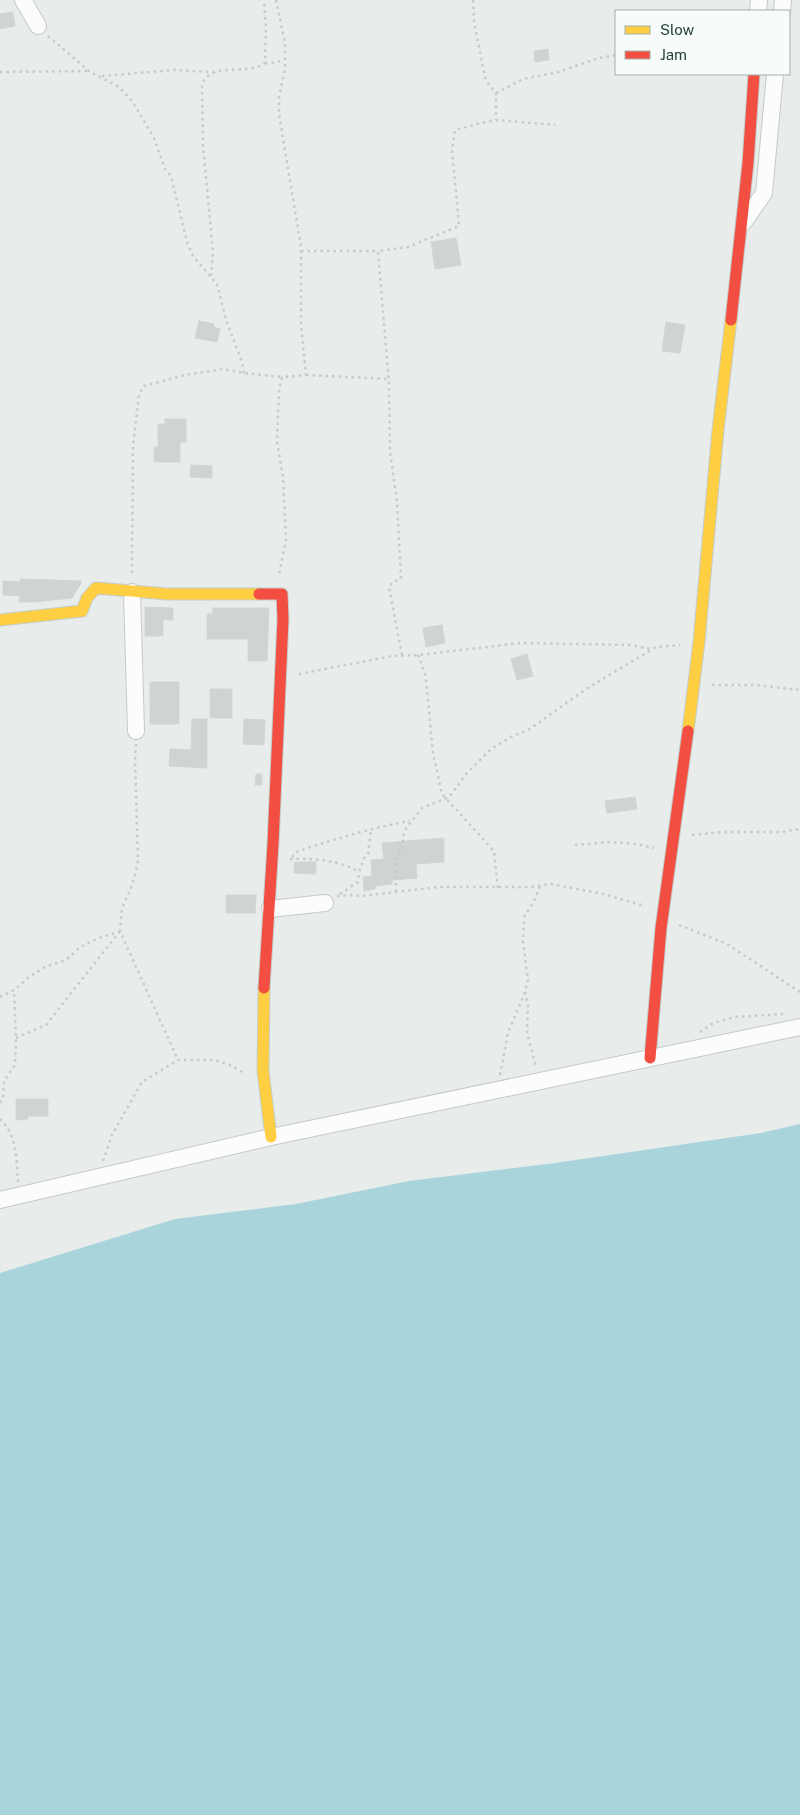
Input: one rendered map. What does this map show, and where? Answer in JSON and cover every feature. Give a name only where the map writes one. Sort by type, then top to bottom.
[{"type":"street","points":[[23,0],[38,26]]},
{"type":"street","points":[[650,1058],[656,975],[698,650],[718,434],[750,143],[754,75]]},
{"type":"street","points":[[742,224],[764,193],[776,75]]},
{"type":"street","points":[[0,620],[82,611],[86,599],[96,588],[132,592],[183,594],[282,594],[284,619],[270,909],[264,993],[263,1055],[271,1137]]},
{"type":"street","points":[[132,592],[136,731]]},
{"type":"street","points":[[270,909],[332,899]]},
{"type":"street","points":[[0,1200],[271,1137],[800,1027]]},
{"type":"path","points":[[264,0],[266,28],[265,63]]},
{"type":"path","points":[[276,0],[285,43],[285,69],[279,97],[279,114],[302,251],[301,325],[306,375]]},
{"type":"path","points":[[473,0],[474,22],[486,81],[496,93],[496,120]]},
{"type":"path","points":[[38,26],[89,71],[119,87],[132,101],[154,138],[165,169],[171,176],[187,242],[193,256],[216,284],[244,373]]},
{"type":"path","points":[[496,93],[523,79],[558,72],[599,58],[615,55]]},
{"type":"path","points":[[100,76],[174,70],[216,72],[255,68],[265,63],[275,63],[284,59]]},
{"type":"path","points":[[0,72],[89,71]]},
{"type":"path","points":[[210,277],[212,252],[203,144],[202,85],[207,77],[216,72]]},
{"type":"path","points":[[302,251],[378,251],[408,246],[459,226],[452,150],[455,130],[496,120],[555,125]]},
{"type":"path","points":[[378,251],[389,379],[390,451],[397,502],[401,579],[393,582],[390,586],[402,655]]},
{"type":"path","points":[[132,592],[133,447],[139,394],[144,386],[200,372],[224,369],[282,377],[306,375],[389,379]]},
{"type":"path","points":[[282,377],[277,442],[282,468],[286,510],[286,539],[278,574],[282,594]]},
{"type":"path","points":[[280,676],[295,675],[371,659],[522,643],[630,646],[652,650]]},
{"type":"path","points":[[396,892],[395,860],[402,849],[404,831],[411,820],[422,808],[449,797],[467,773],[491,749],[511,737],[528,730],[586,689],[656,647],[671,645],[687,646],[698,650]]},
{"type":"path","points":[[418,655],[423,668],[427,690],[436,772],[442,794],[494,851],[498,888]]},
{"type":"path","points":[[695,678],[709,685],[716,686],[755,685],[800,690]]},
{"type":"path","points":[[136,731],[138,860],[131,888],[122,908],[120,932],[178,1060]]},
{"type":"path","points":[[291,859],[296,852],[371,829],[411,820]]},
{"type":"path","points":[[332,899],[358,882],[364,858],[368,854],[371,829]]},
{"type":"path","points":[[575,845],[610,842],[662,848],[672,842],[698,834],[782,832],[800,829]]},
{"type":"path","points":[[272,860],[305,858],[347,865],[359,872]]},
{"type":"path","points":[[332,899],[438,887],[498,888],[551,884],[603,894],[634,902],[664,914],[689,930],[727,944],[800,992]]},
{"type":"path","points":[[499,1089],[505,1044],[525,992],[528,972],[523,942],[524,917],[533,903],[540,886]]},
{"type":"path","points":[[0,997],[14,990],[29,977],[45,967],[66,960],[80,947],[99,938],[120,932]]},
{"type":"path","points":[[16,1038],[46,1025],[120,932]]},
{"type":"path","points":[[0,1103],[3,1097],[4,1081],[15,1065],[14,990]]},
{"type":"path","points":[[525,992],[528,1006],[527,1032],[540,1081]]},
{"type":"path","points":[[695,1035],[713,1023],[735,1017],[787,1014]]},
{"type":"path","points":[[99,1177],[112,1135],[142,1082],[178,1060],[214,1060],[228,1064],[265,1088]]},
{"type":"path","points":[[0,1119],[6,1125],[15,1142],[19,1196]]},
{"type":"water","points":[[800,1124],[800,1815],[0,1815],[0,1273],[175,1219],[296,1204],[409,1181],[555,1163],[761,1133]]},
{"type":"building","points":[[13,12],[15,26],[0,29],[0,14]]},
{"type":"building","points":[[548,49],[549,60],[535,62],[534,51]]},
{"type":"building","points":[[456,238],[461,265],[435,269],[431,242]]},
{"type":"building","points":[[199,321],[214,324],[213,327],[220,329],[217,342],[195,338]]},
{"type":"building","points":[[666,322],[685,325],[680,353],[662,351]]},
{"type":"building","points":[[165,419],[186,419],[186,442],[180,442],[180,462],[154,462],[154,447],[158,447],[158,424],[165,424]]},
{"type":"building","points":[[191,465],[212,466],[212,478],[190,477]]},
{"type":"building","points":[[20,579],[81,581],[81,583],[72,598],[19,602],[20,596],[3,595],[3,581],[20,582]]},
{"type":"building","points":[[145,607],[173,608],[173,620],[163,620],[163,636],[145,636]]},
{"type":"building","points":[[213,608],[269,608],[267,661],[248,661],[248,639],[207,639],[207,614],[213,614]]},
{"type":"building","points":[[442,625],[445,643],[426,647],[423,628]]},
{"type":"building","points":[[527,654],[533,676],[517,680],[511,659]]},
{"type":"building","points":[[150,682],[179,682],[179,724],[150,724]]},
{"type":"building","points":[[210,689],[232,689],[232,718],[210,718]]},
{"type":"building","points":[[192,719],[207,719],[207,768],[169,766],[170,749],[191,750]]},
{"type":"building","points":[[244,719],[265,720],[264,745],[243,744]]},
{"type":"building","points":[[256,774],[262,774],[262,785],[255,785]]},
{"type":"building","points":[[635,797],[637,809],[607,813],[605,801]]},
{"type":"building","points":[[444,838],[444,862],[416,864],[417,878],[392,880],[392,884],[375,886],[375,889],[364,891],[363,877],[372,876],[371,860],[384,859],[382,843]]},
{"type":"building","points":[[295,862],[316,862],[316,874],[294,873]]},
{"type":"building","points":[[226,895],[256,895],[255,913],[226,913]]},
{"type":"building","points":[[16,1099],[48,1099],[48,1116],[27,1116],[28,1119],[16,1120]]},
{"type":"traffic: slow","points":[[688,731],[699,642],[718,430],[731,320]]},
{"type":"traffic: slow","points":[[0,620],[82,611],[87,598],[96,588],[167,594],[259,594]]},
{"type":"traffic: slow","points":[[264,988],[263,1071],[271,1137]]},
{"type":"traffic: jam","points":[[731,320],[748,163],[754,75]]},
{"type":"traffic: jam","points":[[259,594],[282,594],[283,619],[273,844],[264,988]]},
{"type":"traffic: jam","points":[[650,1058],[661,928],[688,731]]}]
